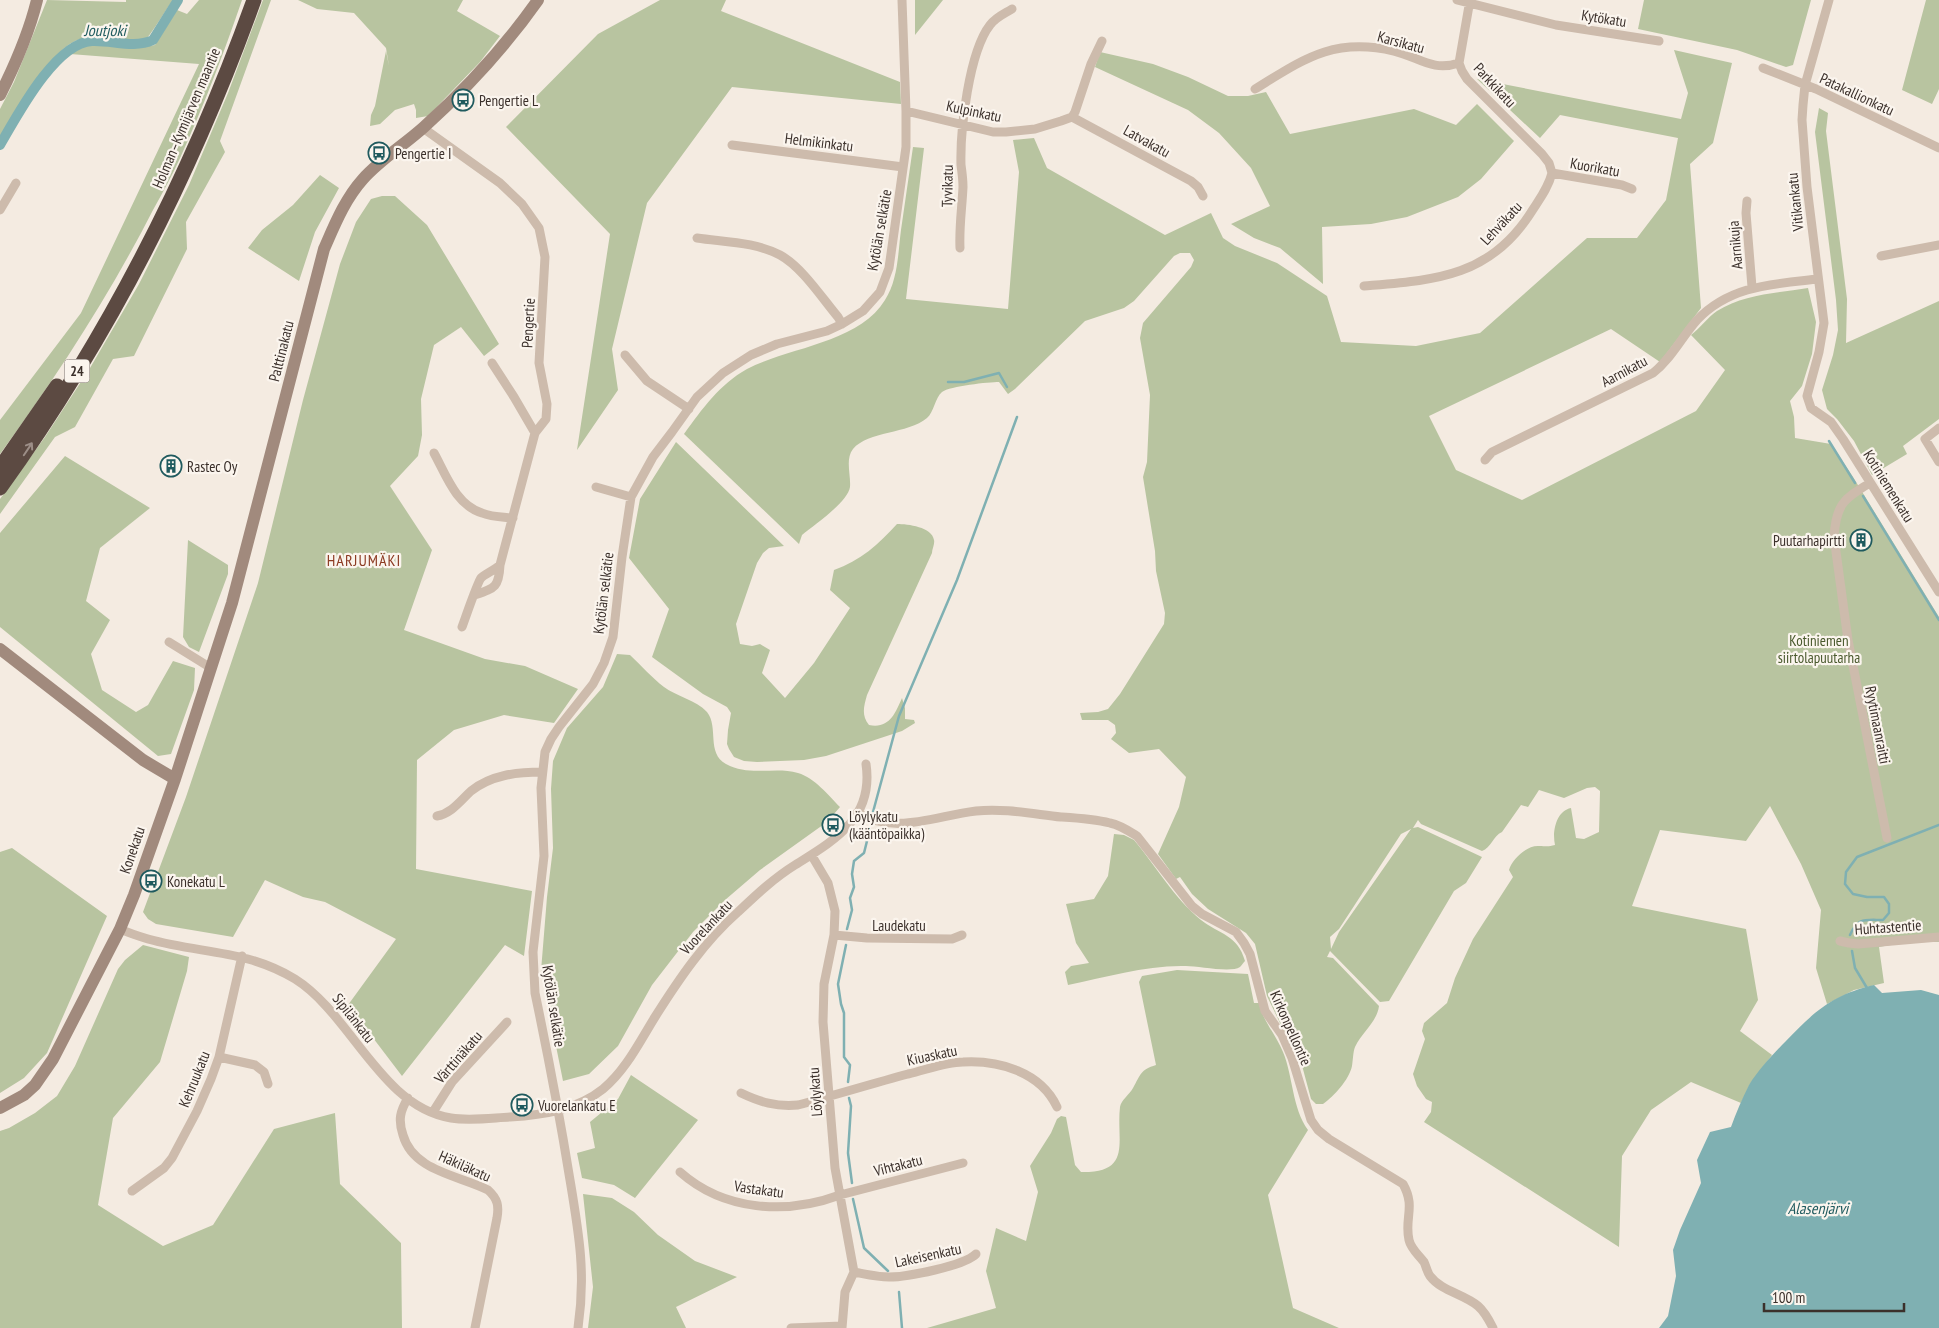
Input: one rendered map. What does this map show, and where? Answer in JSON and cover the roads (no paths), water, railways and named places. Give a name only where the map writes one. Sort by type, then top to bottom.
[{"type":"highway","name":"Holman–Kymijärven maantie","points":[[0,488],[71,383],[146,248],[200,137],[222,86],[254,0]]},
{"type":"highway","name":"Holman–Kymijärven maantie","points":[[0,468],[70,366],[146,248]]},
{"type":"street","points":[[0,95],[24,41],[37,0]]},
{"type":"street","name":"Palttinakatu","points":[[175,779],[242,568],[324,249],[341,210],[362,180],[391,153],[423,128],[473,79],[513,36],[538,0]]},
{"type":"street","name":"Kytölän selkätie","points":[[578,1328],[583,1285],[582,1264],[558,1111],[532,972],[544,856],[542,772],[545,752],[551,739],[593,684],[604,663],[613,638],[622,557],[632,497],[653,457],[697,397],[723,374],[751,355],[777,344],[826,331],[842,324],[863,311],[880,292],[889,268],[906,147],[902,0]]},
{"type":"street","name":"Kytökatu","points":[[1457,0],[1556,24],[1659,41]]},
{"type":"street","name":"Vitikankatu","points":[[1808,402],[1807,396],[1819,352],[1824,323],[1806,187],[1802,120],[1805,85],[1829,0]]},
{"type":"street","name":"Parkkikatu","points":[[1470,2],[1460,63],[1462,71],[1467,79],[1542,154],[1549,163],[1552,173]]},
{"type":"street","name":"Tyvikatu","points":[[960,248],[959,228],[963,187],[961,164],[962,125],[975,56],[981,40],[990,26],[998,17],[1012,9]]},
{"type":"street","points":[[1072,117],[1079,104],[1091,64],[1102,41]]},
{"type":"street","name":"Karsikatu","points":[[1255,88],[1306,58],[1323,51],[1346,46],[1395,51],[1439,67],[1460,63]]},
{"type":"street","name":"Patakallionkatu","points":[[1763,68],[1805,85],[1939,148]]},
{"type":"street","name":"Kulpinkatu","points":[[906,111],[993,132],[1019,132],[1072,117]]},
{"type":"street","name":"Latvakatu","points":[[1072,117],[1191,181],[1198,187],[1203,196]]},
{"type":"street","name":"Pengertie","points":[[423,128],[500,183],[522,204],[539,228],[545,256],[540,362],[547,404],[546,419],[535,433],[500,565],[499,580],[494,588],[475,595]]},
{"type":"street","name":"Helmikinkatu","points":[[732,145],[904,167]]},
{"type":"street","name":"Kuorikatu","points":[[1552,173],[1622,185],[1632,189]]},
{"type":"street","name":"Lehväkatu","points":[[1364,286],[1446,277],[1461,272],[1487,258],[1523,224],[1549,184],[1552,173]]},
{"type":"street","points":[[0,210],[16,183]]},
{"type":"street","name":"Aarnikuja","points":[[1747,201],[1746,213],[1752,287]]},
{"type":"street","points":[[697,238],[762,248],[782,256],[797,269],[842,324]]},
{"type":"street","points":[[1881,256],[1939,245]]},
{"type":"street","name":"Aarnikatu","points":[[1485,460],[1492,452],[1653,373],[1664,365],[1698,320],[1713,305],[1752,287],[1818,279]]},
{"type":"street","points":[[625,355],[647,381],[689,409]]},
{"type":"street","points":[[492,363],[535,433]]},
{"type":"street","name":"Kotiniemenkatu","points":[[1808,402],[1811,408],[1831,422],[1843,439],[1939,592]]},
{"type":"street","points":[[1939,428],[1925,439],[1939,462]]},
{"type":"street","points":[[434,453],[456,494],[469,508],[483,514],[513,518]]},
{"type":"street","name":"Ryytimaanraitti","points":[[1870,483],[1841,503],[1835,522],[1834,537],[1848,640],[1887,838]]},
{"type":"street","points":[[596,487],[632,497]]},
{"type":"street","points":[[462,627],[475,595],[478,582],[482,576],[491,573],[500,565]]},
{"type":"street","points":[[169,642],[211,668]]},
{"type":"street","points":[[0,649],[143,760],[175,779]]},
{"type":"street","name":"Vuorelankatu","points":[[558,1111],[590,1097],[612,1081],[624,1067],[694,959],[730,919],[775,880],[840,835],[857,813],[868,790],[866,764]]},
{"type":"street","points":[[437,816],[447,814],[472,791],[492,778],[520,772],[542,772]]},
{"type":"street","name":"Konekatu","points":[[0,1108],[24,1095],[35,1085],[45,1073],[71,1027],[120,929],[175,779]]},
{"type":"street","name":"Kirkonpellontie","points":[[857,813],[868,820],[884,824],[908,824],[978,811],[1024,812],[1111,823],[1137,836],[1192,906],[1202,914],[1236,932],[1244,943],[1250,954],[1265,1011],[1282,1035],[1292,1058],[1309,1114],[1318,1130],[1329,1139],[1403,1184],[1409,1194],[1408,1231],[1409,1242],[1414,1251],[1436,1282],[1477,1305],[1485,1312],[1493,1328]]},
{"type":"street","name":"Löylykatu","points":[[812,856],[825,875],[833,897],[835,911],[834,936],[823,1002],[828,1096],[840,1194],[854,1272]]},
{"type":"street","name":"Sipilänkatu","points":[[120,929],[150,940],[242,956],[269,964],[321,998],[381,1074],[408,1098],[433,1112],[450,1118],[468,1119],[522,1116],[558,1111]]},
{"type":"street","name":"Laudekatu","points":[[834,936],[952,939],[962,935]]},
{"type":"street","name":"Huhtastentie","points":[[1840,940],[1849,944],[1858,944],[1939,937]]},
{"type":"street","name":"Kehruukatu","points":[[132,1192],[164,1168],[172,1158],[197,1112],[212,1079],[219,1057],[242,956]]},
{"type":"street","name":"Värttinäkatu","points":[[433,1112],[452,1082],[507,1022]]},
{"type":"street","points":[[219,1057],[255,1065],[264,1072],[268,1084]]},
{"type":"street","name":"Kiuaskatu","points":[[741,1093],[764,1104],[798,1105],[951,1063],[973,1062],[1004,1066],[1021,1071],[1047,1090],[1057,1107]]},
{"type":"street","name":"Häkiläkatu","points":[[408,1098],[401,1110],[400,1120],[405,1143],[413,1156],[434,1169],[488,1190],[497,1202],[497,1218],[475,1328]]},
{"type":"street","name":"Vihtakatu","points":[[840,1194],[963,1163]]},
{"type":"street","name":"Vastakatu","points":[[680,1172],[691,1182],[712,1194],[730,1200],[770,1208],[793,1206],[827,1199],[840,1194]]},
{"type":"street","name":"Lakeisenkatu","points":[[854,1272],[878,1276],[899,1276],[965,1262],[976,1254]]},
{"type":"street","points":[[791,1328],[842,1327],[845,1292],[854,1272]]},
{"type":"water","name":"Alasenjärvi","points":[[1874,985],[1882,993],[1921,990],[1939,995],[1939,1328],[1659,1328],[1668,1316],[1676,1276],[1673,1250],[1701,1183],[1697,1160],[1710,1132],[1731,1127],[1753,1079],[1771,1056],[1806,1021],[1835,999]]},
{"type":"waterway","name":"Joutjoki","points":[[0,145],[38,83],[64,54],[78,45],[92,41],[138,44],[153,40],[178,0]]},
{"type":"waterway","points":[[948,382],[964,382],[999,373],[1007,387]]},
{"type":"waterway","points":[[873,812],[899,716],[957,580],[1017,417]]},
{"type":"waterway","points":[[1829,441],[1855,483]]},
{"type":"waterway","points":[[1863,496],[1939,620]]},
{"type":"waterway","points":[[1850,935],[1859,922],[1883,920],[1889,913],[1889,904],[1884,897],[1867,897],[1853,894],[1845,884],[1846,872],[1857,857],[1939,825]]},
{"type":"waterway","points":[[847,929],[852,910],[850,898],[854,887],[852,874],[854,861],[864,853],[870,829]]},
{"type":"waterway","points":[[846,945],[838,984],[844,1013],[844,1057],[850,1065],[848,1082]]},
{"type":"waterway","points":[[1852,951],[1855,968],[1867,988]]},
{"type":"waterway","points":[[849,1098],[851,1106],[848,1153],[852,1183]]},
{"type":"waterway","points":[[853,1199],[864,1248],[888,1271]]},
{"type":"waterway","points":[[899,1292],[902,1328]]},
{"type":"place","name":"Pengertie L","points":[[463,100]]},
{"type":"place","name":"Pengertie I","points":[[379,153]]},
{"type":"place","name":"Rastec Oy","points":[[171,466]]},
{"type":"place","name":"Puutarhapirtti","points":[[1861,540]]},
{"type":"place","name":"Löylykatu (kääntöpaikka)","points":[[833,825]]},
{"type":"place","name":"Konekatu L","points":[[151,881]]},
{"type":"place","name":"Vuorelankatu E","points":[[522,1105]]},
{"type":"district","name":"HARJUMÄKI","points":[[364,560]]},
{"type":"park label","name":"Kotiniemen siirtolapuutarha","points":[[1819,648]]}]
